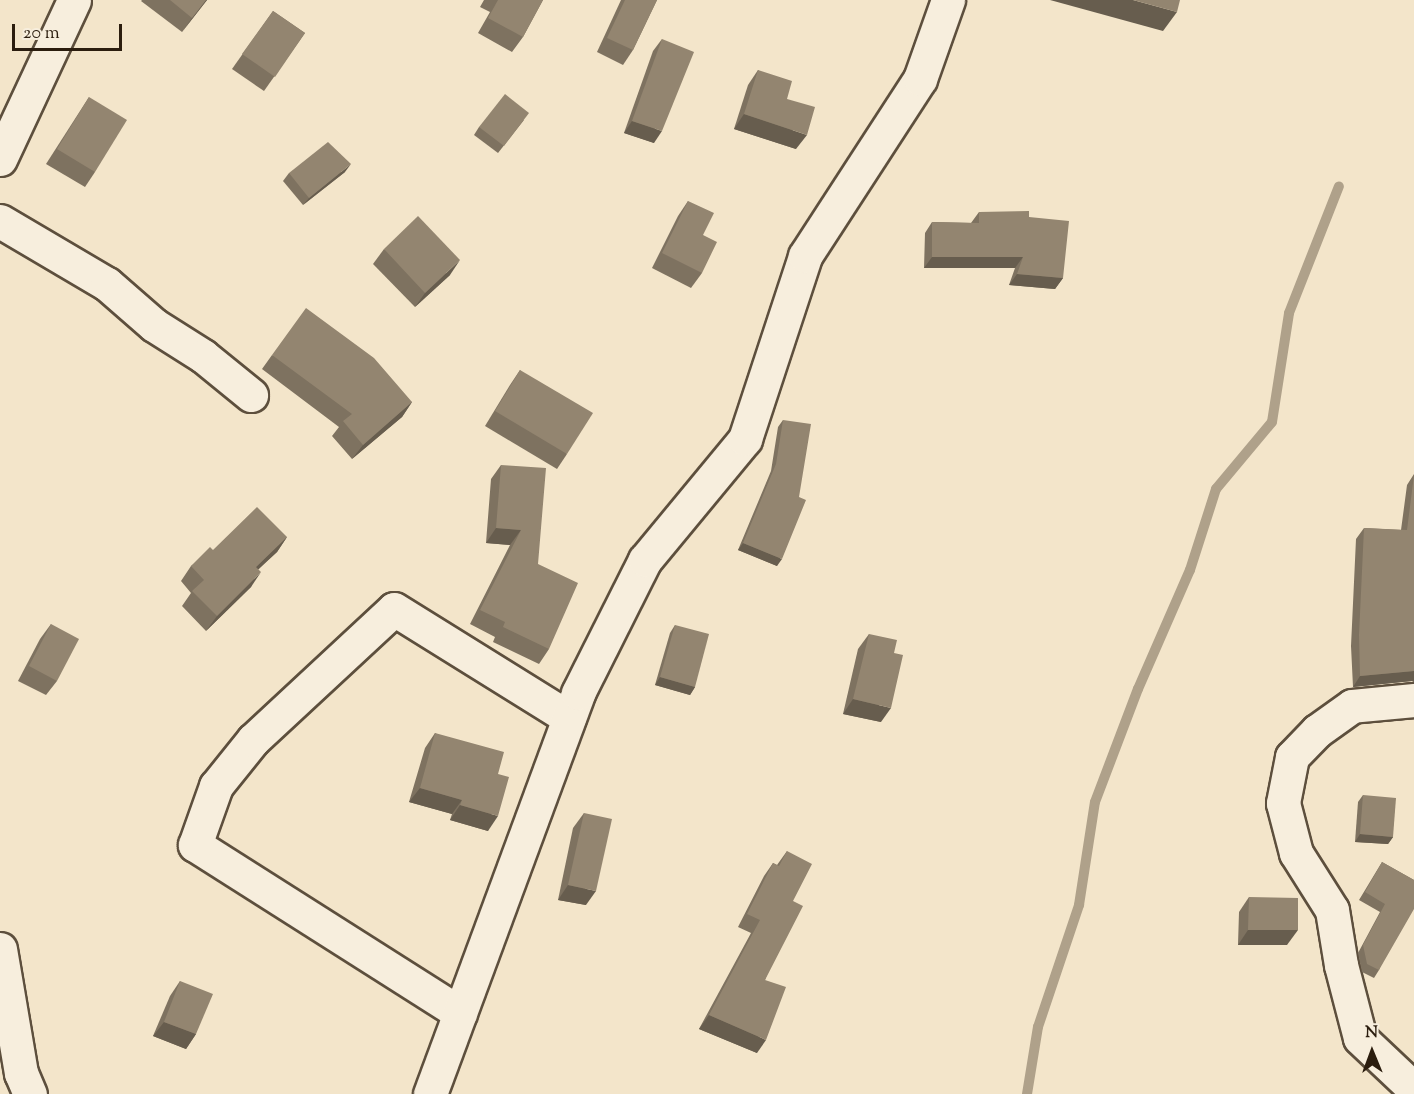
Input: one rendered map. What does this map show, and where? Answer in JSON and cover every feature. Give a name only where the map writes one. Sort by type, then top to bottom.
[{"type":"street","points":[[0,159],[8,119],[74,0]]},
{"type":"street","points":[[430,1094],[578,693],[645,560],[745,439],[805,256],[920,79],[948,0]]},
{"type":"street","points":[[0,221],[107,284],[154,325],[203,356],[250,395]]},
{"type":"street","points":[[460,1013],[195,845],[216,786],[253,740],[394,609],[569,718]]},
{"type":"street","points":[[1414,700],[1352,706],[1317,731],[1292,757],[1283,803],[1296,853],[1332,910],[1341,965],[1360,1038],[1414,1089]]},
{"type":"street","points":[[0,949],[21,1073],[30,1094]]},
{"type":"building","points":[[170,0],[206,0],[192,18]]},
{"type":"building","points":[[498,0],[543,0],[523,37],[488,18]]},
{"type":"building","points":[[625,0],[657,0],[633,50],[607,38]]},
{"type":"building","points":[[1133,0],[1180,0],[1177,12]]},
{"type":"building","points":[[273,11],[305,33],[275,77],[242,54]]},
{"type":"building","points":[[662,39],[694,52],[662,131],[632,121]]},
{"type":"building","points":[[758,70],[792,81],[787,99],[815,107],[807,135],[744,114]]},
{"type":"building","points":[[505,94],[529,113],[504,146],[479,127]]},
{"type":"building","points":[[89,97],[127,120],[95,172],[57,149]]},
{"type":"building","points":[[328,142],[351,164],[309,198],[289,173]]},
{"type":"building","points":[[688,201],[714,213],[703,235],[717,242],[702,273],[662,253]]},
{"type":"building","points":[[1029,211],[1029,217],[1069,221],[1063,278],[1017,274],[1023,257],[932,257],[932,222],[979,223],[979,212]]},
{"type":"building","points":[[418,216],[460,260],[425,293],[384,249]]},
{"type":"building","points":[[306,308],[374,358],[412,402],[363,445],[343,421],[352,414],[272,355]]},
{"type":"building","points":[[520,370],[593,413],[567,454],[495,411]]},
{"type":"building","points":[[783,420],[811,424],[799,497],[806,500],[782,559],[743,543],[776,464]]},
{"type":"building","points":[[501,465],[546,468],[538,564],[578,583],[549,649],[503,627],[505,622],[480,610],[521,530],[496,528]]},
{"type":"building","points":[[1414,475],[1414,671],[1360,676],[1359,635],[1364,528],[1407,530]]},
{"type":"building","points":[[257,507],[287,537],[256,567],[261,572],[217,616],[192,591],[204,580],[191,566],[210,547],[213,550]]},
{"type":"building","points":[[51,624],[79,639],[57,681],[29,666]]},
{"type":"building","points":[[675,625],[709,634],[695,687],[660,677]]},
{"type":"building","points":[[869,634],[897,640],[894,653],[903,655],[891,708],[853,699]]},
{"type":"building","points":[[435,733],[504,752],[498,774],[509,777],[498,816],[460,805],[462,800],[420,788]]},
{"type":"building","points":[[1363,795],[1396,798],[1393,837],[1360,834]]},
{"type":"building","points":[[584,813],[612,819],[596,891],[568,885]]},
{"type":"building","points":[[787,851],[812,864],[793,901],[803,906],[765,980],[786,987],[766,1040],[709,1015],[760,920],[747,914],[773,863],[779,866]]},
{"type":"building","points":[[1382,862],[1414,880],[1414,909],[1379,970],[1367,964],[1363,945],[1385,904],[1365,892]]},
{"type":"building","points":[[1249,897],[1298,898],[1298,930],[1248,930]]},
{"type":"building","points":[[180,981],[213,994],[196,1034],[164,1022]]},
{"type":"waterway","points":[[1027,1094],[1038,1027],[1079,905],[1095,802],[1138,689],[1190,570],[1216,489],[1272,422],[1289,313],[1339,186]]}]
